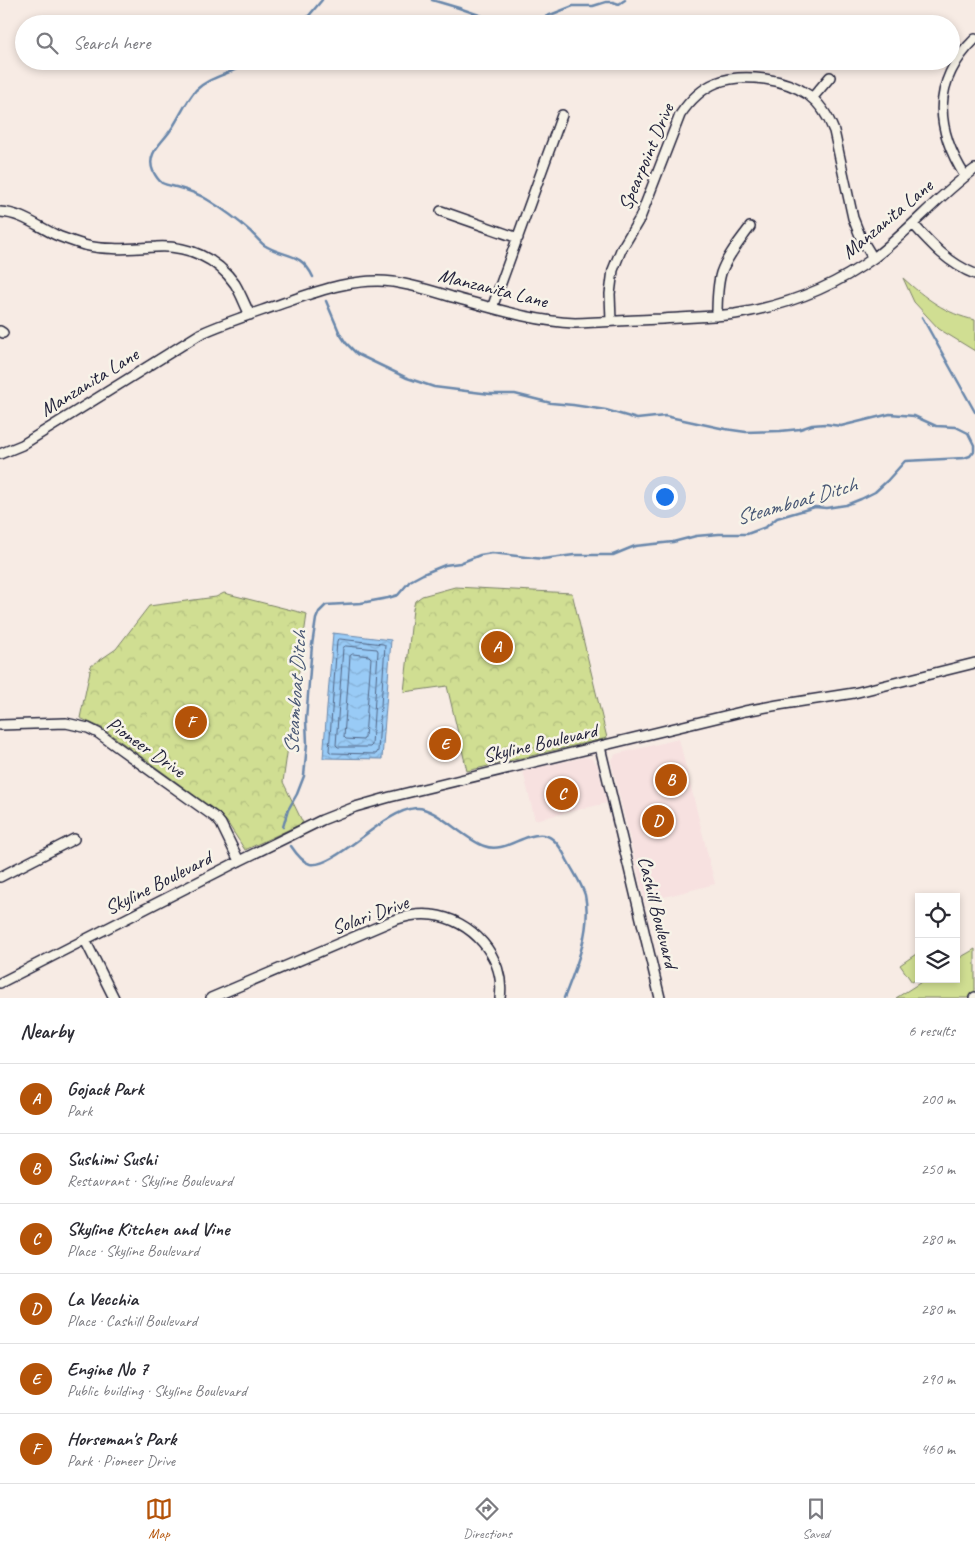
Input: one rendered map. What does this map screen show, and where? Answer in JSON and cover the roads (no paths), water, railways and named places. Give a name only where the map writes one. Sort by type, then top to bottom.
[{"type":"street","points":[[960,55],[975,39]]},
{"type":"street","points":[[952,70],[945,87],[942,108],[943,125],[946,139],[965,176]]},
{"type":"street","name":"Spearpoint Drive","points":[[611,321],[610,294],[613,270],[640,218],[676,123],[687,104],[704,88],[715,82],[748,76],[781,81],[802,90],[823,108],[830,119],[834,131],[853,218],[861,238],[873,258]]},
{"type":"street","points":[[812,97],[830,77]]},
{"type":"street","points":[[492,308],[562,115]]},
{"type":"street","name":"Manzanita Lane","points":[[0,454],[36,437],[200,334],[226,323],[338,286],[373,281],[407,285],[523,316],[555,322],[575,323],[717,316],[760,309],[803,296],[840,279],[873,258],[975,169]]},
{"type":"street","points":[[441,211],[518,238]]},
{"type":"street","points":[[0,212],[19,216],[57,235],[87,245],[120,249],[168,246],[194,252],[218,266],[227,274],[235,285],[250,315]]},
{"type":"street","points":[[913,224],[948,259],[975,274]]},
{"type":"street","points":[[717,316],[721,272],[750,226]]},
{"type":"street","name":"Skyline Boulevard","points":[[0,983],[322,820],[363,804],[764,707],[854,693],[975,663]]},
{"type":"street","name":"Pioneer Drive","points":[[0,725],[66,723],[82,726],[98,733],[216,818],[240,861]]},
{"type":"street","name":"Cashill Boulevard","points":[[600,747],[660,998]]},
{"type":"street","points":[[0,877],[74,840]]},
{"type":"street","name":"Solari Drive","points":[[211,998],[394,920],[418,914],[447,918],[460,924],[479,938],[487,948],[498,969],[500,998]]},
{"type":"street","points":[[85,940],[114,998]]},
{"type":"water","points":[[333,633],[391,640],[382,759],[323,758]]},
{"type":"waterway","name":"Steamboat Ditch","points":[[310,15],[322,0]]},
{"type":"waterway","name":"Steamboat Ditch","points":[[432,0],[479,15]]},
{"type":"waterway","name":"Steamboat Ditch","points":[[550,15],[573,6],[593,6],[606,2],[619,4],[625,0]]},
{"type":"waterway","name":"Steamboat Ditch","points":[[234,70],[208,81],[196,90],[188,100],[173,126],[153,154],[151,159],[153,171],[162,183],[196,194],[219,207],[236,219],[264,245],[292,256],[303,263],[313,277]]},
{"type":"waterway","name":"Steamboat Ditch","points":[[283,827],[288,810],[304,776],[312,645],[316,619],[319,612],[326,605],[361,603],[398,595],[410,581],[423,574],[445,565],[460,563],[480,555],[492,553],[543,559],[574,555],[613,555],[635,546],[673,542],[696,536],[747,534],[766,527],[777,518],[815,507],[826,508],[846,505],[861,499],[875,492],[905,461],[964,458],[970,456],[974,451],[974,445],[968,433],[956,427],[936,426],[914,416],[890,414],[841,426],[825,424],[812,425],[800,429],[746,432],[665,416],[637,419],[606,410],[551,403],[515,394],[490,394],[434,387],[407,378],[357,354],[340,334],[326,301]]},
{"type":"waterway","points":[[922,317],[975,412]]},
{"type":"waterway","name":"Steamboat Ditch","points":[[291,846],[307,863],[320,863],[346,849],[389,818],[403,811],[416,808],[431,812],[467,837],[492,848],[506,846],[535,835],[551,838],[559,847],[579,881],[585,895],[587,908],[582,948],[564,998]]},
{"type":"place","name":"Gojack Park","points":[[497,647]]},
{"type":"place","name":"Horseman's Park","points":[[191,722]]},
{"type":"place","name":"Engine No 7","points":[[445,744]]},
{"type":"place","name":"Sushimi Sushi","points":[[671,780]]},
{"type":"place","name":"Skyline Kitchen and Vine","points":[[562,794]]},
{"type":"place","name":"La Vecchia","points":[[658,821]]}]
